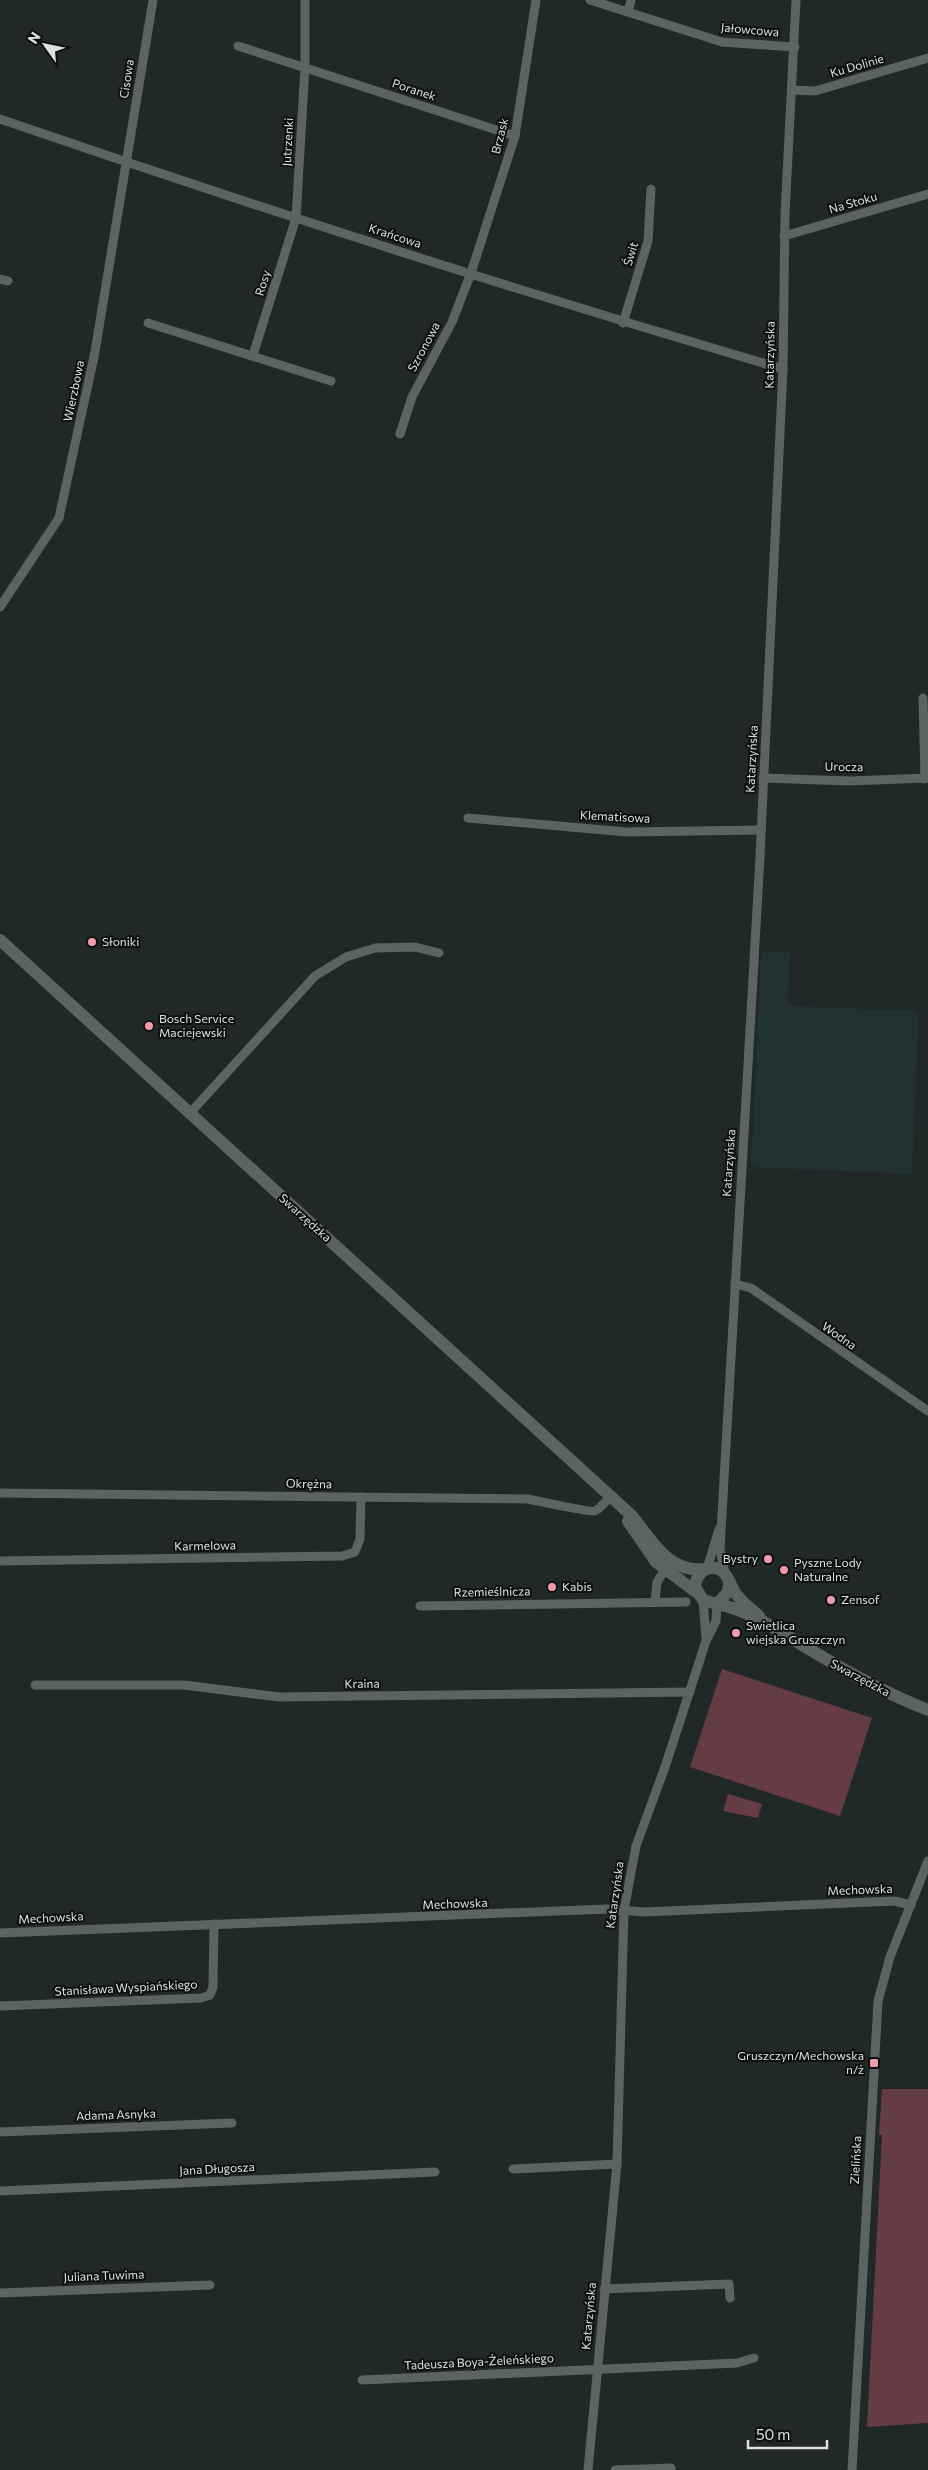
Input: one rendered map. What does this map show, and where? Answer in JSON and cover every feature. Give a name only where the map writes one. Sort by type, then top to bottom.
[{"type":"street","name":"Cisowa","points":[[126,162],[153,0]]},
{"type":"street","name":"Jutrzenki","points":[[296,218],[305,67],[306,0]]},
{"type":"street","name":"Brzask","points":[[471,273],[515,136],[536,0]]},
{"type":"street","name":"Jałowcowa","points":[[590,0],[722,42],[795,47]]},
{"type":"street","points":[[628,12],[631,0]]},
{"type":"street","name":"Katarzyńska","points":[[727,1578],[720,1549],[761,830],[784,370],[784,236],[796,0]]},
{"type":"street","points":[[238,46],[305,67]]},
{"type":"street","name":"Ku Dolinie","points":[[792,90],[815,91],[928,58]]},
{"type":"street","name":"Poranek","points":[[305,67],[515,136]]},
{"type":"street","name":"Krańcowa","points":[[0,120],[623,323],[784,370]]},
{"type":"street","name":"Wierzbowa","points":[[2,600],[59,518],[95,352],[126,162]]},
{"type":"street","name":"Świt","points":[[623,323],[648,241],[651,189]]},
{"type":"street","name":"Na Stoku","points":[[784,236],[928,194]]},
{"type":"street","name":"Rosy","points":[[253,355],[296,218]]},
{"type":"street","name":"Szronowa","points":[[400,434],[412,397],[452,322],[471,273]]},
{"type":"street","points":[[148,322],[331,380]]},
{"type":"street","name":"Urocza","points":[[763,778],[849,781],[926,778],[923,698]]},
{"type":"street","name":"Klematisowa","points":[[468,818],[627,832],[761,830]]},
{"type":"street","name":"Swarzędzka","points":[[0,940],[631,1515],[668,1565],[699,1596]]},
{"type":"street","points":[[190,1113],[315,976],[346,958],[375,948],[415,947],[439,953]]},
{"type":"street","name":"Wodna","points":[[736,1284],[750,1288],[928,1411]]},
{"type":"street","name":"Okrężna","points":[[0,1493],[528,1500],[571,1506],[589,1513],[597,1511],[610,1497]]},
{"type":"street","name":"Karmelowa","points":[[0,1561],[342,1556],[355,1552],[360,1539],[361,1497]]},
{"type":"street","name":"Katarzyńska","points":[[707,1569],[722,1520]]},
{"type":"street","points":[[655,1602],[657,1582],[668,1565]]},
{"type":"street","name":"Swarzędzka","points":[[668,1565],[687,1569],[707,1569]]},
{"type":"street","points":[[717,1568],[727,1578],[728,1592],[717,1604],[699,1596],[696,1578],[707,1569],[717,1568]]},
{"type":"street","name":"Swarzędzka","points":[[727,1578],[736,1594],[769,1625]]},
{"type":"street","name":"Katarzyńska","points":[[699,1596],[706,1641]]},
{"type":"street","name":"Rzemieślnicza","points":[[420,1606],[686,1602]]},
{"type":"street","name":"Katarzyńska","points":[[588,2470],[617,2164],[624,1910],[636,1846],[706,1641],[716,1621],[717,1604]]},
{"type":"street","name":"Swarzędzka","points":[[717,1604],[729,1606],[769,1625],[849,1672],[928,1710]]},
{"type":"street","name":"Kraina","points":[[35,1686],[184,1685],[286,1697],[690,1692]]},
{"type":"street","name":"Zielińska","points":[[852,2470],[878,2001],[887,1965],[928,1861]]},
{"type":"street","name":"Mechowska","points":[[0,1933],[607,1909],[644,1912],[894,1901],[911,1905]]},
{"type":"street","name":"Stanisława Wyspiańskiego","points":[[0,2006],[201,1998],[210,1995],[213,1987],[214,1924]]},
{"type":"street","name":"Adama Asnyka","points":[[0,2132],[232,2123]]},
{"type":"street","points":[[513,2169],[617,2164]]},
{"type":"street","name":"Jana Długosza","points":[[0,2191],[435,2172]]},
{"type":"street","points":[[604,2289],[729,2284],[730,2298]]},
{"type":"street","name":"Juliana Tuwima","points":[[0,2293],[210,2285]]},
{"type":"street","name":"Tadeusza Boya-Żeleńskiego","points":[[362,2380],[737,2363],[754,2358]]},
{"type":"street","points":[[615,2470],[671,2468]]},
{"type":"shaded area","points":[[761,951],[790,953],[788,1006],[919,1011],[912,1174],[751,1167]]},
{"type":"shaded area","points":[[722,1669],[872,1718],[840,1816],[690,1767]]},
{"type":"shaded area","points":[[728,1794],[762,1804],[758,1818],[723,1811]]},
{"type":"shaded area","points":[[882,2089],[928,2089],[928,2423],[867,2427],[882,2135],[879,2135]]},
{"type":"place","name":"Słoniki","points":[[92,942]]},
{"type":"place","name":"Bosch Service Maciejewski","points":[[149,1026]]},
{"type":"place","name":"Bystry","points":[[768,1559]]},
{"type":"place","name":"Pyszne Lody Naturalne","points":[[784,1570]]},
{"type":"place","name":"Kabis","points":[[552,1587]]},
{"type":"place","name":"Zensof","points":[[831,1600]]},
{"type":"place","name":"Swietlica wiejska Gruszczyn","points":[[736,1633]]},
{"type":"place","name":"Gruszczyn/Mechowska n/ż","points":[[874,2063]]}]
